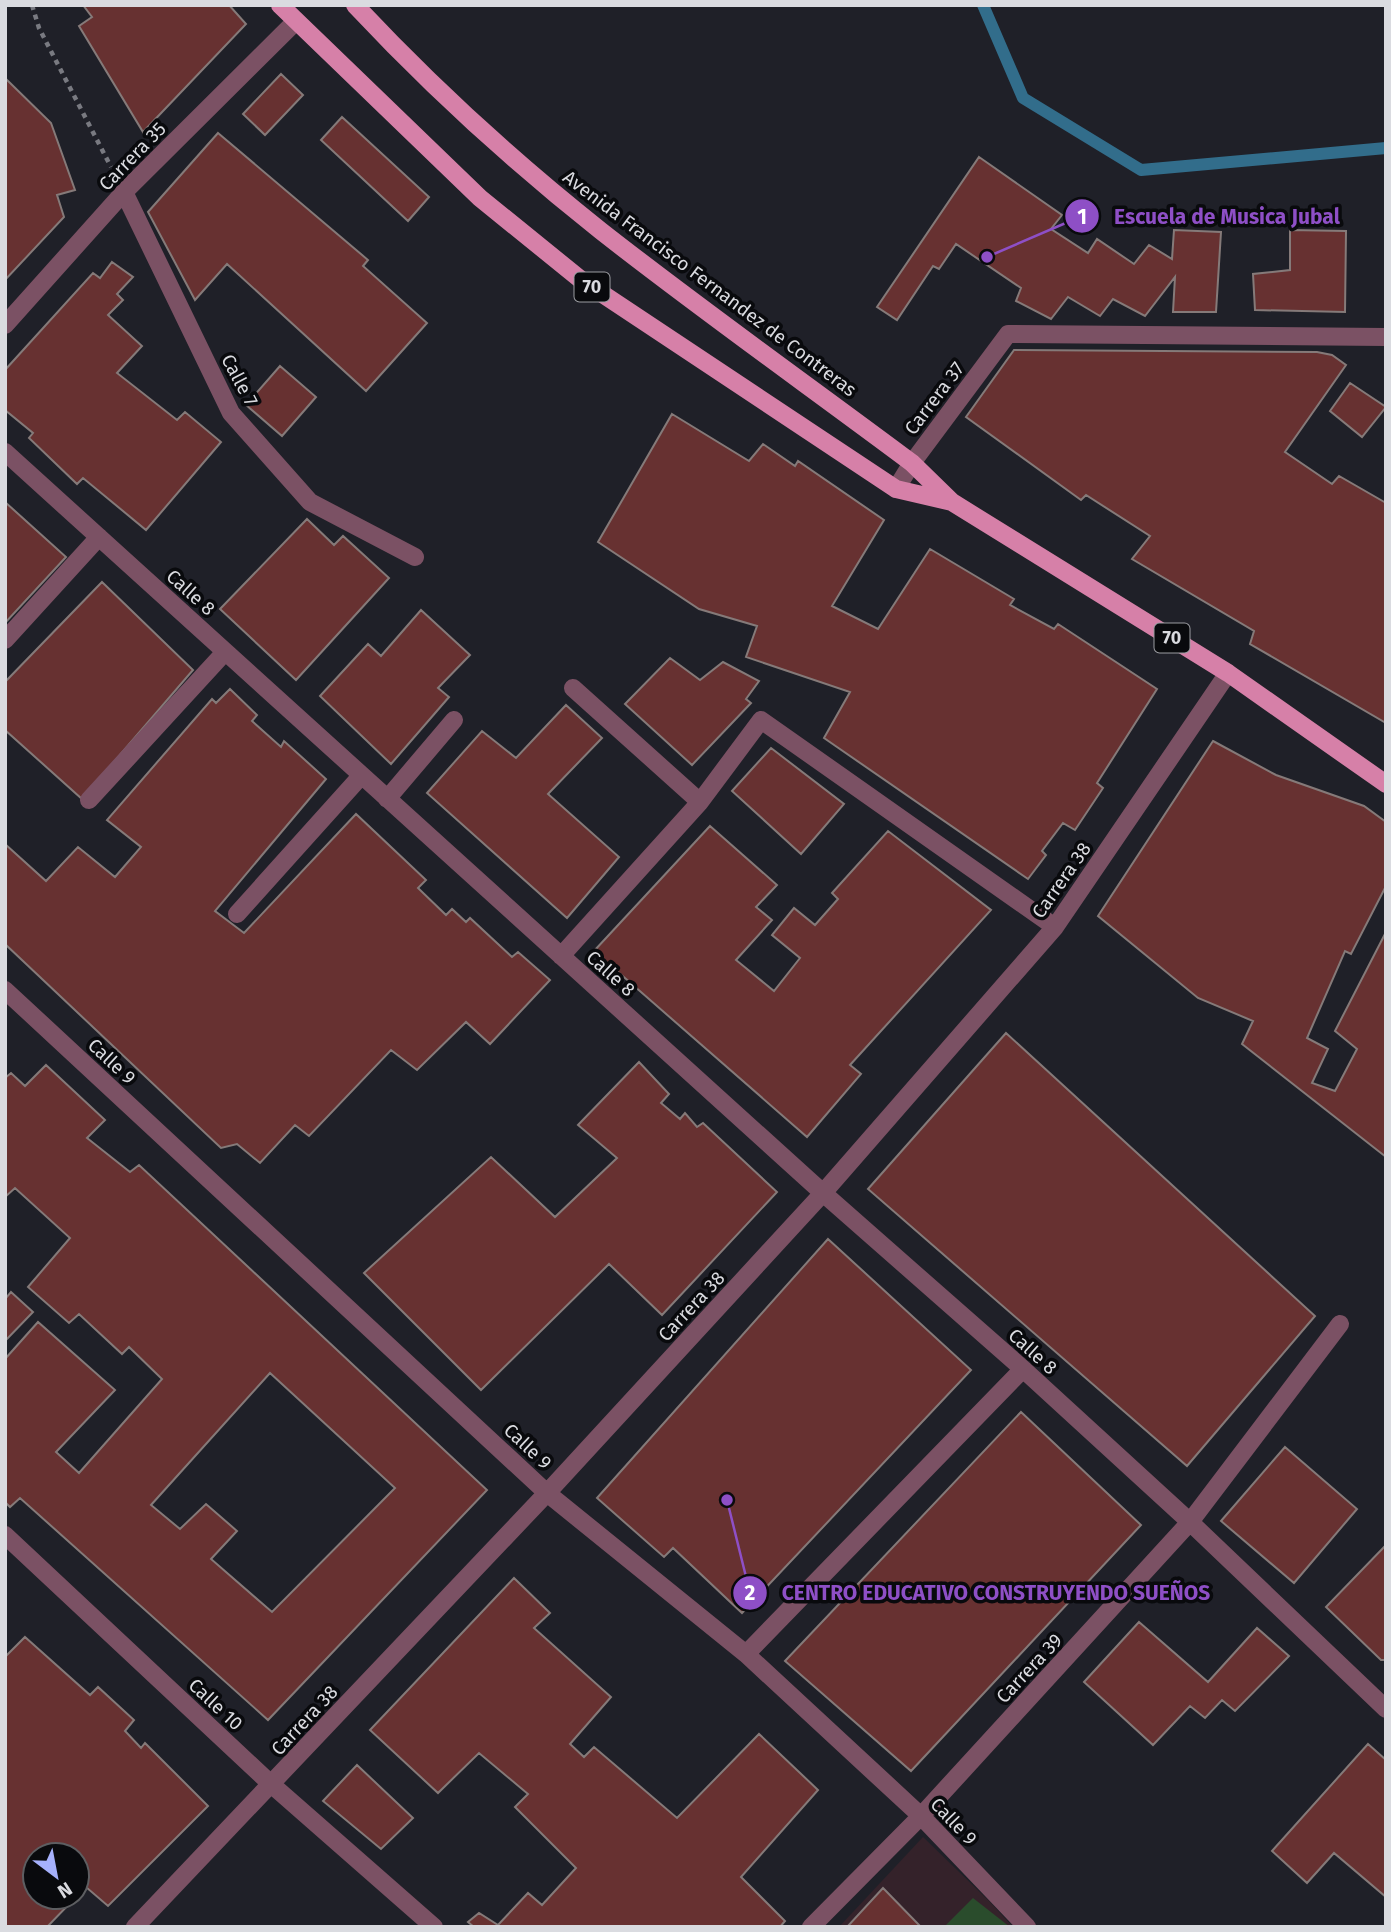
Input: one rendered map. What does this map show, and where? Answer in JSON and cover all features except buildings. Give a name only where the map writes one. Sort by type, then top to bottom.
[{"type":"main road","name":"Avenida Francisco Fernandez de Contreras","points":[[280,5],[480,198],[580,279],[896,489],[952,502]]},
{"type":"main road","name":"Avenida Francisco Fernandez de Contreras","points":[[355,5],[387,39],[500,145],[601,231],[912,463],[952,502],[1228,673],[1386,784]]},
{"type":"street","name":"Carrera 35","points":[[5,325],[124,192],[295,22]]},
{"type":"street","name":"Calle 7","points":[[124,192],[231,413],[310,502],[415,557]]},
{"type":"street","name":"Carrera 37","points":[[896,489],[912,463],[1008,334],[1386,337]]},
{"type":"street","name":"Calle 8","points":[[5,453],[823,1193],[1023,1369],[1190,1522],[1386,1709]]},
{"type":"street","points":[[5,640],[99,537]]},
{"type":"street","points":[[89,800],[225,652]]},
{"type":"street","name":"Carrera 38","points":[[135,1927],[547,1493],[823,1193],[1055,927],[1228,673]]},
{"type":"street","points":[[573,688],[700,802]]},
{"type":"street","points":[[387,799],[454,720]]},
{"type":"street","points":[[561,956],[700,802],[761,720],[1055,927]]},
{"type":"street","points":[[237,914],[361,776]]},
{"type":"street","name":"Calle 9","points":[[5,990],[547,1493],[746,1654],[920,1816],[1027,1927]]},
{"type":"street","name":"Carrera 39","points":[[811,1927],[920,1816],[1190,1522],[1340,1324]]},
{"type":"street","points":[[746,1654],[1023,1369]]},
{"type":"street","name":"Calle 10","points":[[5,1535],[271,1784],[434,1927]]},
{"type":"path","points":[[32,5],[39,28],[124,192]]},
{"type":"shaded area","points":[[923,1837],[989,1901],[1013,1927],[839,1927]]},
{"type":"green space","points":[[973,1898],[1010,1927],[944,1927]]},
{"type":"waterway","points":[[983,5],[1023,98],[1141,170],[1386,148]]},
{"type":"place","name":"Escuela de Musica Jubal","points":[[987,257]]},
{"type":"place","name":"CENTRO EDUCATIVO CONSTRUYENDO SUEÑOS","points":[[727,1500]]}]
